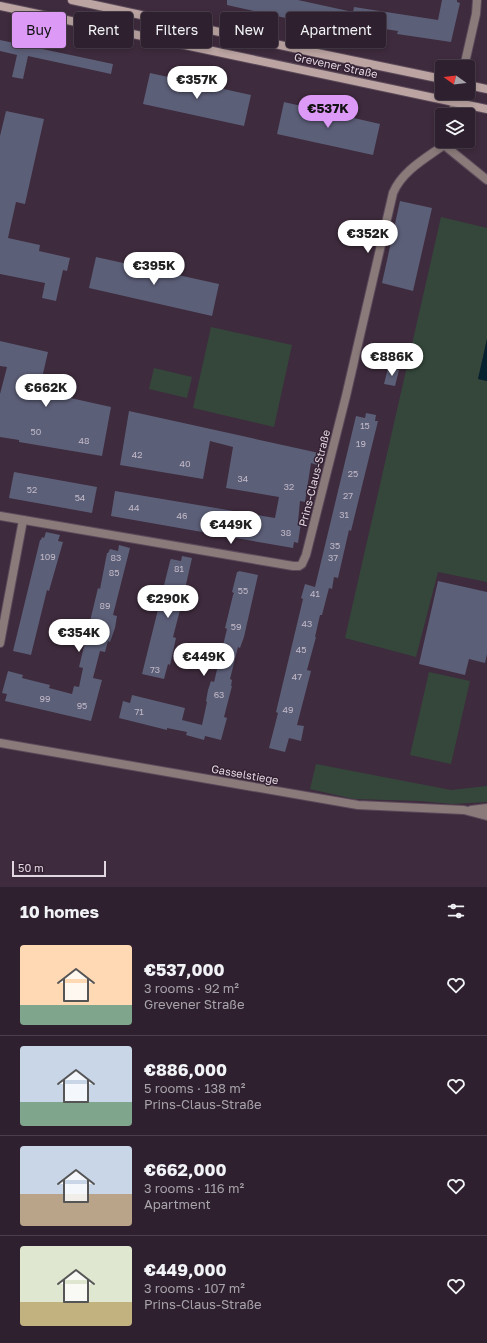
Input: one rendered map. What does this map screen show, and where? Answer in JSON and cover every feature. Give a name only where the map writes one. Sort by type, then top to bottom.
[{"type":"main road","name":"Grevener Straße","points":[[72,0],[435,78]]},
{"type":"main road","name":"Grevener Straße","points":[[0,6],[487,109]]},
{"type":"main road","points":[[475,86],[487,89]]},
{"type":"street","points":[[466,60],[476,14],[477,0]]},
{"type":"street","points":[[454,108],[455,102]]},
{"type":"street","name":"Prins-Claus-Straße","points":[[0,516],[293,566],[299,566],[302,564],[306,555],[340,419],[393,193],[398,182],[406,173],[438,148]]},
{"type":"street","points":[[450,148],[487,180]]},
{"type":"street","points":[[0,643],[24,520]]},
{"type":"street","name":"Gasselstiege","points":[[0,743],[358,805],[464,810],[487,816]]},
{"type":"street","points":[[464,810],[487,808]]},
{"type":"green space","points":[[441,217],[487,228],[487,339],[478,379],[487,381],[487,582],[438,572],[416,657],[345,638]]},
{"type":"green space","points":[[211,327],[292,345],[274,427],[193,408]]},
{"type":"green space","points":[[154,368],[192,377],[187,398],[149,389]]},
{"type":"green space","points":[[429,672],[470,681],[451,764],[410,755]]},
{"type":"green space","points":[[316,764],[451,790],[487,786],[487,802],[452,804],[420,801],[354,799],[310,789]]},
{"type":"water","points":[[487,339],[487,381],[478,379]]},
{"type":"building","points":[[227,0],[298,0],[353,12],[286,12],[286,18],[278,16],[278,12],[259,12],[227,5]]},
{"type":"building","points":[[442,0],[457,0],[457,2],[460,3],[451,42],[397,34],[398,31],[386,29],[386,12],[353,12],[354,7],[438,20]]},
{"type":"building","points":[[0,40],[12,43],[12,48],[38,48],[113,64],[111,74],[28,56],[23,79],[12,77],[17,55],[0,51]]},
{"type":"building","points":[[150,73],[251,95],[244,126],[143,104]]},
{"type":"building","points":[[284,102],[380,124],[373,155],[277,134]]},
{"type":"building","points":[[6,111],[44,119],[25,204],[16,202],[8,238],[40,245],[39,251],[70,258],[67,271],[63,270],[56,301],[42,298],[45,283],[0,274],[0,136]]},
{"type":"building","points":[[400,201],[432,208],[413,291],[382,283]]},
{"type":"building","points":[[96,257],[219,284],[212,316],[89,288]]},
{"type":"building","points":[[0,341],[48,352],[39,391],[111,407],[102,456],[19,442],[19,440],[0,437],[0,394],[7,367],[0,366]]},
{"type":"building","points":[[388,368],[399,370],[395,386],[384,384]]},
{"type":"building","points":[[129,411],[319,453],[317,465],[311,463],[305,502],[300,501],[298,522],[301,523],[298,543],[294,542],[293,548],[111,516],[115,491],[275,518],[279,497],[226,488],[233,447],[210,441],[203,479],[120,465]]},
{"type":"building","points":[[366,413],[376,415],[375,421],[378,421],[338,578],[334,577],[332,589],[329,588],[322,615],[320,615],[307,670],[311,671],[297,725],[304,726],[301,741],[289,738],[285,752],[269,748],[278,713],[276,712],[303,599],[301,598],[305,584],[315,587],[356,416],[365,418]]},
{"type":"building","points":[[14,472],[97,487],[92,513],[9,498]]},
{"type":"building","points":[[46,532],[60,535],[58,541],[63,542],[49,591],[47,590],[31,655],[13,651],[40,540],[42,537],[44,538]]},
{"type":"building","points":[[119,545],[130,548],[113,615],[117,616],[115,628],[110,642],[108,641],[105,652],[100,651],[93,678],[102,680],[91,721],[5,701],[7,694],[2,693],[8,671],[23,675],[22,678],[50,685],[49,688],[72,694],[74,686],[79,687],[83,668],[79,667],[98,588],[100,589],[107,553],[110,549],[118,551]]},
{"type":"building","points":[[182,556],[192,558],[185,589],[190,591],[188,602],[183,601],[180,610],[173,637],[176,638],[170,665],[168,664],[164,679],[142,674],[170,561],[171,559],[181,561]]},
{"type":"building","points":[[239,571],[258,575],[244,637],[240,648],[238,647],[230,679],[232,680],[232,686],[224,717],[227,718],[221,740],[205,736],[204,740],[186,735],[187,732],[167,728],[167,730],[119,718],[123,701],[130,703],[132,695],[185,708],[182,720],[202,725],[208,690],[211,681],[214,682],[227,629],[225,628],[234,593],[232,592],[237,572]]},
{"type":"building","points":[[438,581],[487,592],[487,654],[485,663],[469,659],[465,675],[419,664]]}]
